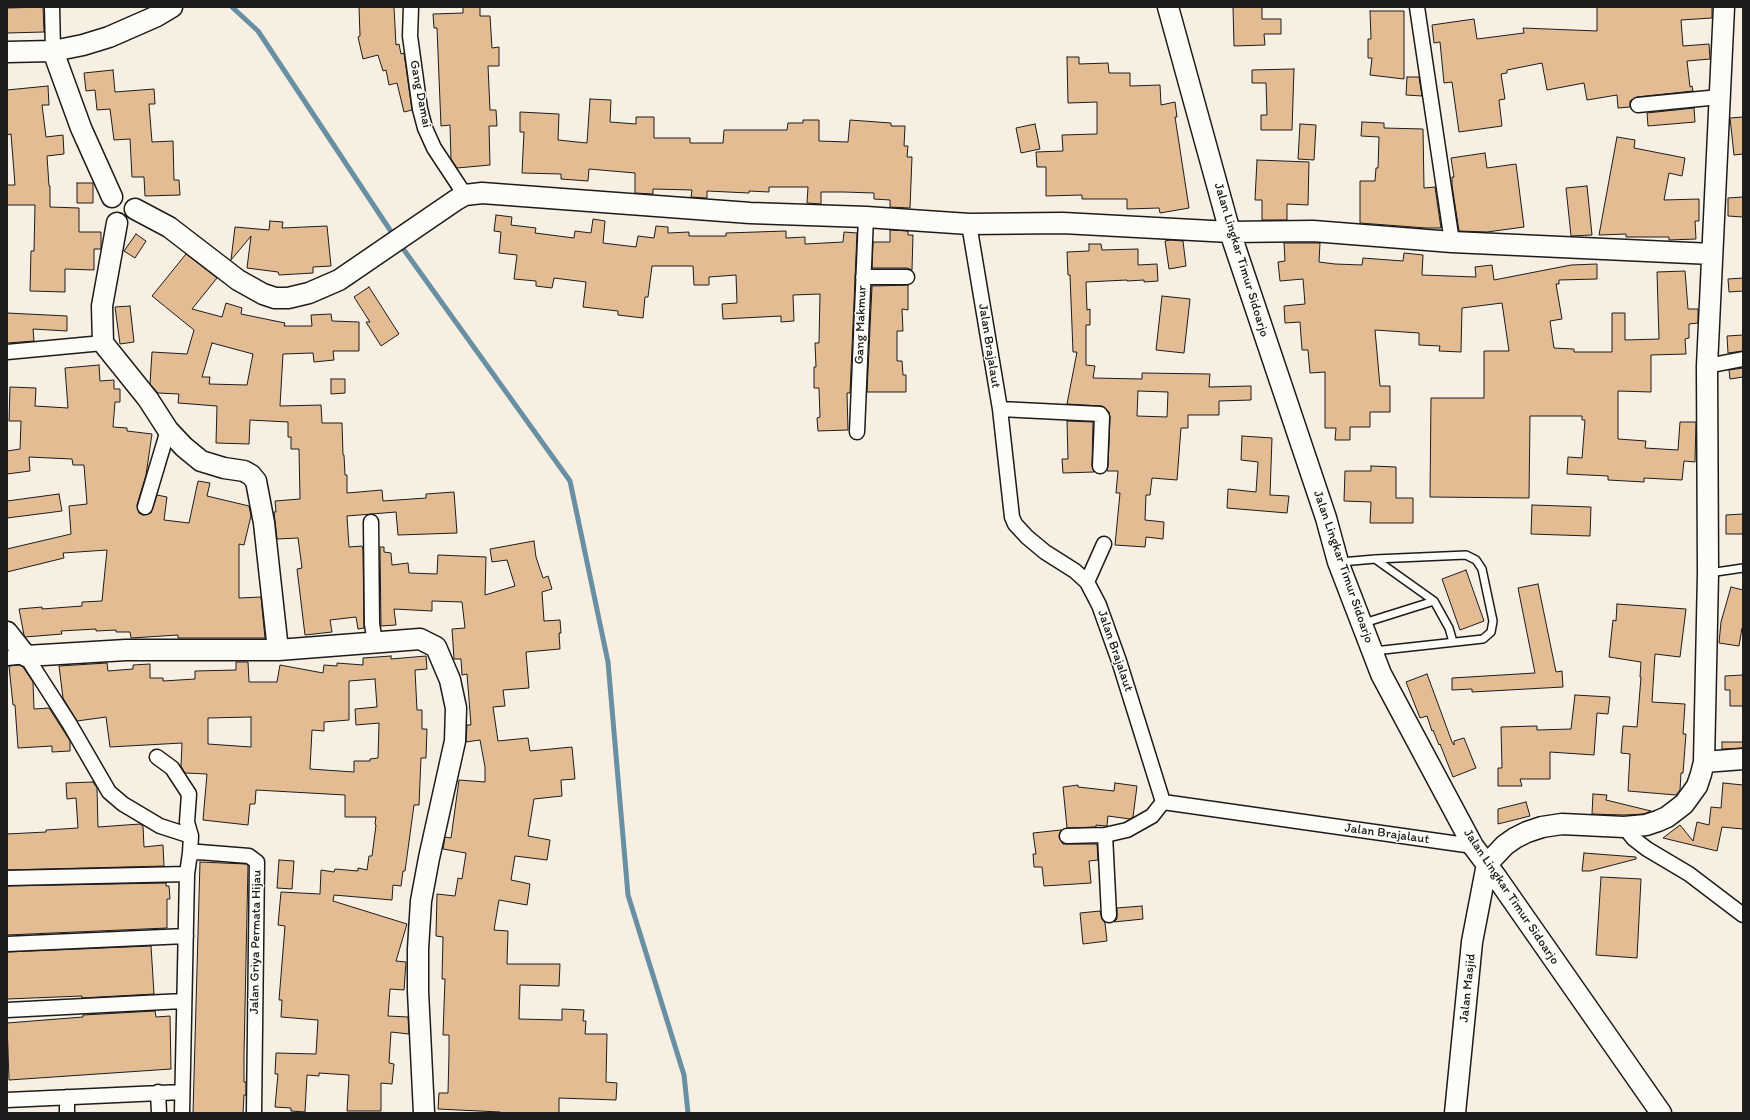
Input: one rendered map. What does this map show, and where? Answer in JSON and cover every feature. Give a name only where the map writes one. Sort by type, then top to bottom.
[{"type":"street","points":[[52,7],[53,51],[80,128],[112,197]]},
{"type":"street","name":"Gang Damai","points":[[411,7],[410,36],[420,109],[425,128],[434,148],[461,197]]},
{"type":"street","name":"Jalan Lingkar Timur Sidoarjo","points":[[1168,7],[1230,232],[1326,518],[1338,562],[1381,674],[1473,846],[1661,1113]]},
{"type":"street","points":[[1417,7],[1452,242]]},
{"type":"street","points":[[1487,864],[1505,845],[1515,838],[1526,832],[1542,827],[1562,824],[1624,827],[1646,825],[1658,822],[1677,810],[1691,796],[1697,786],[1704,762],[1708,572],[1707,366],[1724,7]]},
{"type":"street","points":[[7,52],[53,51],[83,45],[109,37],[165,11]]},
{"type":"street","points":[[1638,105],[1719,97]]},
{"type":"street","points":[[135,209],[130,220],[123,223],[116,223],[110,219],[106,213],[108,202],[112,197],[117,195],[126,196],[133,203],[135,209],[173,230],[238,280],[263,294],[275,298],[288,298],[309,293],[339,280],[461,197],[482,193],[750,212],[866,217],[962,224],[1063,223],[1230,232],[1312,231],[1452,242],[1712,254]]},
{"type":"street","name":"Gang Makmur","points":[[857,432],[866,217]]},
{"type":"street","points":[[116,223],[102,306],[103,343],[148,399],[168,430],[184,446],[201,461],[224,468],[244,471],[251,475],[256,481],[264,523],[278,650]]},
{"type":"street","name":"Jalan Brajalaut","points":[[962,224],[1000,409],[1012,517],[1015,524],[1027,537],[1045,552],[1075,571],[1087,582],[1099,605],[1119,661],[1163,802],[1473,846]]},
{"type":"street","points":[[863,277],[907,277]]},
{"type":"street","points":[[7,352],[103,343]]},
{"type":"street","points":[[1707,366],[1743,360]]},
{"type":"street","points":[[1000,409],[1100,414],[1102,417],[1100,466]]},
{"type":"street","points":[[145,508],[168,430]]},
{"type":"street","points":[[371,522],[372,624],[375,642]]},
{"type":"street","points":[[1087,582],[1104,544]]},
{"type":"street","points":[[7,632],[17,657],[69,723],[109,792],[123,804],[160,826],[191,836]]},
{"type":"street","points":[[17,657],[126,650],[278,650],[420,639],[436,647],[450,680],[456,708],[455,741],[432,842],[421,901],[418,949],[418,991],[424,1113]]},
{"type":"street","points":[[157,757],[172,768],[189,794],[188,817],[191,836],[187,874],[182,1113]]},
{"type":"street","points":[[1704,762],[1743,759]]},
{"type":"street","points":[[1067,836],[1105,835],[1127,830],[1147,819],[1163,802]]},
{"type":"street","points":[[1624,827],[1634,839],[1647,849],[1689,874],[1743,915]]},
{"type":"street","points":[[1105,835],[1109,915]]},
{"type":"street","name":"Jalan Griya Permata Hijau","points":[[190,853],[216,852],[249,856],[257,862],[254,1113]]},
{"type":"street","name":"Jalan Masjid","points":[[1455,1113],[1472,942],[1487,864]]},
{"type":"street","points":[[7,878],[187,874]]},
{"type":"street","points":[[7,944],[186,936]]},
{"type":"street","points":[[7,1010],[184,1001]]},
{"type":"street","points":[[158,1092],[159,1113]]},
{"type":"street","points":[[7,1100],[182,1092]]},
{"type":"street","points":[[67,1097],[67,1113]]},
{"type":"lane","points":[[1338,562],[1466,555],[1476,560],[1482,568],[1493,621],[1490,632],[1483,639],[1372,651]]},
{"type":"lane","points":[[1375,559],[1434,601],[1449,628],[1452,642]]},
{"type":"lane","points":[[1708,572],[1743,568]]},
{"type":"lane","points":[[1362,624],[1434,601]]},
{"type":"building","points":[[43,7],[44,32],[7,33],[7,8]]},
{"type":"building","points":[[359,7],[394,7],[396,45],[399,44],[401,54],[404,53],[412,110],[404,112],[397,83],[389,85],[386,70],[383,71],[378,55],[363,59],[358,37],[360,36]]},
{"type":"building","points":[[463,7],[480,7],[480,16],[490,16],[492,48],[499,47],[499,66],[488,66],[490,110],[496,110],[497,126],[489,126],[490,165],[457,168],[451,159],[450,125],[441,126],[437,28],[434,28],[433,14],[463,13]]},
{"type":"building","points":[[1233,7],[1262,7],[1262,19],[1281,19],[1281,34],[1264,34],[1265,45],[1234,46]]},
{"type":"building","points":[[1597,7],[1712,7],[1712,18],[1681,20],[1683,46],[1709,44],[1710,59],[1687,61],[1690,87],[1692,86],[1693,91],[1637,97],[1630,101],[1630,107],[1618,108],[1617,95],[1587,100],[1584,83],[1547,90],[1542,63],[1507,70],[1507,73],[1501,74],[1505,99],[1499,100],[1502,126],[1459,132],[1452,82],[1444,83],[1440,42],[1434,43],[1432,25],[1474,19],[1477,39],[1524,33],[1523,28],[1597,31]]},
{"type":"building","points":[[1370,11],[1404,11],[1404,79],[1370,75],[1372,58],[1368,58],[1368,39],[1371,39]]},
{"type":"building","points":[[1067,57],[1079,57],[1079,64],[1108,63],[1109,73],[1130,73],[1130,86],[1160,85],[1161,105],[1175,102],[1177,117],[1175,117],[1189,208],[1160,213],[1159,208],[1127,209],[1127,199],[1082,199],[1082,195],[1046,196],[1046,167],[1037,167],[1036,152],[1063,151],[1062,135],[1097,134],[1097,102],[1068,103]]},
{"type":"building","points":[[1294,69],[1292,130],[1261,130],[1261,115],[1267,115],[1266,83],[1252,83],[1252,70]]},
{"type":"building","points":[[113,70],[115,92],[154,89],[155,104],[149,104],[152,142],[173,141],[174,180],[179,180],[180,195],[145,196],[144,177],[132,177],[130,139],[114,140],[110,109],[97,110],[95,90],[86,91],[84,73]]},
{"type":"building","points":[[1407,77],[1419,77],[1422,96],[1406,95]]},
{"type":"building","points":[[48,86],[49,105],[42,105],[46,137],[63,135],[64,154],[47,156],[50,186],[50,207],[79,208],[79,232],[101,232],[101,249],[94,249],[94,270],[65,269],[65,292],[30,291],[31,251],[34,251],[35,205],[7,205],[7,185],[15,185],[11,134],[7,135],[7,90]]},
{"type":"building","points":[[590,99],[611,100],[610,122],[636,124],[636,117],[654,117],[654,138],[690,138],[690,143],[723,143],[724,130],[787,130],[788,123],[803,123],[803,120],[819,120],[819,141],[848,142],[850,120],[891,123],[891,126],[905,126],[904,146],[908,146],[907,157],[912,157],[910,208],[890,207],[890,200],[874,199],[874,193],[821,192],[821,204],[807,203],[808,187],[769,187],[769,192],[749,191],[749,193],[707,191],[707,198],[691,197],[692,190],[653,189],[653,194],[635,193],[635,173],[589,169],[588,181],[561,179],[561,174],[522,173],[524,132],[520,132],[520,112],[559,114],[558,140],[587,143]]},
{"type":"building","points":[[1694,108],[1695,122],[1648,126],[1647,113]]},
{"type":"building","points":[[1743,117],[1743,154],[1734,155],[1730,118]]},
{"type":"building","points":[[1362,122],[1384,123],[1384,128],[1423,129],[1424,188],[1435,187],[1441,228],[1360,223],[1360,181],[1375,181],[1376,168],[1378,168],[1379,137],[1361,136]]},
{"type":"building","points":[[1035,124],[1040,149],[1021,153],[1016,128]]},
{"type":"building","points":[[1300,124],[1316,125],[1314,160],[1298,159]]},
{"type":"building","points":[[1617,137],[1635,140],[1634,148],[1685,158],[1682,176],[1669,173],[1664,200],[1699,199],[1699,221],[1695,221],[1696,239],[1669,240],[1669,237],[1626,237],[1626,234],[1599,235]]},
{"type":"building","points":[[1485,153],[1487,168],[1516,164],[1524,227],[1487,232],[1459,231],[1452,185],[1452,177],[1454,177],[1451,158]]},
{"type":"building","points":[[1257,160],[1309,162],[1308,205],[1287,204],[1287,220],[1262,220],[1262,200],[1255,200]]},
{"type":"building","points":[[77,183],[93,183],[93,203],[77,203]]},
{"type":"building","points":[[1587,186],[1592,235],[1571,236],[1566,188]]},
{"type":"building","points":[[1743,197],[1743,217],[1728,216],[1728,198]]},
{"type":"building","points":[[496,215],[512,217],[511,225],[536,228],[535,233],[574,238],[575,231],[591,233],[593,219],[605,221],[603,243],[636,247],[638,236],[654,238],[656,226],[668,227],[668,233],[689,232],[689,236],[726,236],[726,233],[786,231],[786,238],[805,237],[805,244],[843,242],[844,232],[857,233],[850,393],[847,393],[848,430],[818,431],[817,418],[820,417],[819,388],[814,388],[814,367],[816,367],[815,343],[819,343],[820,294],[793,295],[794,321],[781,322],[781,316],[723,319],[722,304],[737,303],[736,275],[709,277],[709,285],[694,285],[693,266],[652,266],[648,297],[645,297],[643,318],[618,315],[618,311],[583,307],[586,282],[554,278],[552,288],[536,286],[536,281],[514,279],[517,255],[499,253],[501,232],[494,231]]},
{"type":"building","points":[[270,221],[283,222],[282,228],[327,226],[331,266],[313,267],[313,273],[279,275],[278,272],[247,268],[251,236],[231,260],[235,227],[269,230]]},
{"type":"building","points":[[890,230],[908,231],[908,235],[913,235],[912,270],[907,268],[872,268],[873,242],[890,242]]},
{"type":"building","points":[[136,234],[146,241],[135,258],[124,251]]},
{"type":"building","points":[[1165,241],[1183,241],[1186,266],[1169,269]]},
{"type":"building","points":[[1284,243],[1320,243],[1319,262],[1335,264],[1362,265],[1363,258],[1403,261],[1404,253],[1423,255],[1422,275],[1476,277],[1475,267],[1492,265],[1494,280],[1571,265],[1597,264],[1597,279],[1559,280],[1559,284],[1556,284],[1562,319],[1550,321],[1554,348],[1574,349],[1574,352],[1612,352],[1612,313],[1625,313],[1625,340],[1659,339],[1657,272],[1685,271],[1688,309],[1698,309],[1698,323],[1689,324],[1689,338],[1685,339],[1686,354],[1651,355],[1651,392],[1618,391],[1618,439],[1646,441],[1645,448],[1678,450],[1680,422],[1696,422],[1695,462],[1684,461],[1682,480],[1644,478],[1644,482],[1608,480],[1608,476],[1567,474],[1568,457],[1582,458],[1585,420],[1582,420],[1582,416],[1530,416],[1529,498],[1430,497],[1431,398],[1484,398],[1484,351],[1509,351],[1502,303],[1462,308],[1461,352],[1439,351],[1440,346],[1419,345],[1419,333],[1375,330],[1380,386],[1390,386],[1390,412],[1370,412],[1370,427],[1350,427],[1350,440],[1335,440],[1336,428],[1325,428],[1325,372],[1310,373],[1308,350],[1302,350],[1300,322],[1285,323],[1284,306],[1305,304],[1303,279],[1280,281],[1278,262],[1285,261]]},
{"type":"building","points":[[1089,244],[1101,244],[1102,250],[1138,249],[1138,265],[1157,264],[1158,281],[1144,282],[1144,280],[1127,280],[1086,282],[1087,310],[1090,309],[1090,325],[1086,325],[1086,365],[1095,366],[1093,378],[1142,379],[1142,373],[1210,374],[1209,387],[1251,386],[1251,400],[1219,401],[1219,415],[1188,415],[1188,428],[1181,428],[1177,480],[1152,478],[1150,495],[1146,495],[1145,520],[1164,522],[1163,539],[1146,537],[1145,547],[1115,545],[1120,493],[1116,493],[1118,471],[1107,471],[1109,412],[1101,406],[1067,404],[1077,352],[1073,352],[1070,275],[1068,275],[1067,252],[1089,251]],"holes":[[[1138,391],[1168,392],[1167,417],[1137,416]]]},
{"type":"building","points":[[186,254],[217,278],[192,309],[222,317],[226,303],[242,308],[241,314],[285,323],[284,326],[312,326],[311,315],[331,314],[332,321],[359,322],[359,351],[333,351],[334,360],[314,362],[313,353],[283,354],[280,406],[321,405],[322,423],[342,423],[343,455],[345,475],[347,475],[347,493],[382,490],[383,501],[426,498],[426,494],[454,492],[457,533],[398,535],[396,512],[347,516],[349,547],[362,546],[363,549],[364,628],[358,629],[356,617],[330,620],[332,632],[305,635],[297,569],[302,568],[298,538],[277,539],[274,512],[276,512],[275,501],[300,499],[299,449],[291,449],[291,437],[288,437],[288,422],[250,420],[249,444],[216,443],[217,406],[178,403],[179,394],[158,393],[150,384],[152,352],[187,354],[194,330],[152,296]],"holes":[[[212,343],[253,354],[247,385],[209,384],[210,377],[202,377]]]},
{"type":"building","points":[[1743,278],[1743,291],[1729,292],[1728,279]]},
{"type":"building","points":[[908,285],[908,310],[902,309],[903,331],[897,331],[897,361],[902,361],[903,375],[906,375],[906,392],[867,392],[872,286]]},
{"type":"building","points":[[369,287],[399,334],[381,346],[366,322],[370,322],[354,297]]},
{"type":"building","points":[[1162,296],[1190,299],[1184,353],[1156,350]]},
{"type":"building","points":[[130,306],[134,342],[120,344],[115,307]]},
{"type":"building","points":[[7,313],[67,316],[67,331],[33,329],[34,341],[7,343]]},
{"type":"building","points":[[1743,335],[1743,351],[1728,353],[1727,336]]},
{"type":"building","points":[[99,365],[100,381],[114,380],[114,389],[120,389],[120,402],[115,402],[113,427],[127,428],[127,431],[152,434],[146,475],[137,505],[139,513],[143,515],[151,513],[157,495],[167,497],[164,520],[189,523],[198,481],[210,483],[207,496],[249,506],[251,516],[244,545],[239,544],[239,598],[261,597],[265,638],[178,638],[178,635],[131,638],[130,632],[116,632],[116,630],[96,631],[96,629],[61,631],[62,634],[25,637],[19,609],[82,606],[82,602],[102,601],[107,550],[63,553],[64,558],[7,572],[7,549],[71,534],[69,506],[87,504],[84,465],[73,465],[72,459],[29,457],[30,471],[7,474],[7,451],[20,449],[21,421],[9,421],[10,387],[36,388],[35,406],[68,408],[65,368]]},
{"type":"building","points":[[1743,368],[1743,377],[1730,379],[1729,370]]},
{"type":"building","points":[[331,379],[345,379],[345,393],[331,394]]},
{"type":"building","points":[[1067,421],[1093,422],[1092,466],[1094,472],[1063,473],[1062,459],[1068,459]]},
{"type":"building","points":[[1242,436],[1272,438],[1270,495],[1289,496],[1287,513],[1227,508],[1228,489],[1256,492],[1258,462],[1241,460]]},
{"type":"building","points":[[1371,466],[1396,467],[1396,498],[1413,498],[1413,523],[1370,523],[1371,502],[1344,501],[1345,471],[1371,471]]},
{"type":"building","points":[[59,494],[62,511],[7,518],[7,501]]},
{"type":"building","points":[[1532,505],[1591,507],[1590,536],[1531,534]]},
{"type":"building","points":[[1743,514],[1743,534],[1726,534],[1726,515]]},
{"type":"building","points":[[534,541],[536,557],[543,578],[548,576],[552,589],[542,592],[544,621],[560,620],[560,649],[526,652],[529,688],[503,690],[505,706],[493,707],[498,741],[528,738],[530,751],[572,747],[575,779],[561,780],[562,796],[534,799],[528,836],[550,840],[547,860],[515,856],[511,880],[530,884],[527,905],[499,900],[494,930],[508,931],[507,964],[560,964],[559,986],[520,985],[519,1019],[562,1020],[562,1009],[584,1010],[583,1021],[586,1021],[585,1034],[607,1034],[606,1082],[617,1083],[616,1100],[559,1098],[559,1113],[499,1113],[500,1112],[438,1109],[439,1093],[448,1093],[449,1035],[443,1035],[445,979],[442,979],[443,937],[436,936],[437,894],[455,896],[458,878],[462,879],[466,853],[443,849],[445,837],[451,838],[459,780],[485,782],[485,767],[480,740],[466,742],[467,725],[471,725],[467,674],[462,675],[461,659],[454,659],[452,629],[465,628],[462,602],[432,601],[432,611],[394,609],[396,625],[381,626],[380,547],[384,547],[384,552],[391,553],[392,565],[408,563],[409,573],[437,574],[438,555],[486,557],[485,595],[515,586],[507,560],[492,562],[490,549]]},
{"type":"building","points":[[1466,570],[1484,621],[1460,630],[1442,579]]},
{"type":"building","points":[[1538,584],[1556,672],[1562,671],[1563,687],[1472,692],[1472,689],[1452,690],[1452,678],[1535,673],[1518,588]]},
{"type":"building","points":[[1731,587],[1743,590],[1743,629],[1742,628],[1739,646],[1719,643],[1721,622]]},
{"type":"building","points":[[1617,604],[1686,609],[1680,657],[1655,654],[1652,702],[1685,704],[1683,734],[1686,734],[1683,773],[1681,773],[1680,790],[1676,795],[1628,791],[1630,754],[1621,753],[1623,726],[1637,727],[1641,662],[1609,657],[1613,620],[1616,621]]},
{"type":"building","points":[[391,656],[391,659],[426,656],[427,669],[415,670],[417,710],[422,710],[422,729],[427,729],[426,758],[421,758],[419,805],[414,805],[405,871],[403,871],[401,886],[393,885],[392,900],[334,895],[333,901],[407,924],[396,961],[406,962],[404,990],[390,989],[388,1016],[408,1017],[409,1034],[391,1032],[389,1063],[394,1064],[392,1084],[381,1083],[381,1111],[347,1111],[349,1075],[319,1073],[319,1076],[307,1075],[305,1112],[291,1111],[291,1108],[275,1107],[278,1074],[275,1074],[276,1053],[316,1054],[318,1020],[281,1017],[282,1000],[279,1000],[285,926],[278,925],[281,892],[320,894],[321,870],[334,872],[335,869],[358,871],[358,868],[367,870],[369,856],[372,856],[376,817],[345,817],[345,795],[256,790],[255,804],[250,804],[248,825],[203,820],[207,774],[185,773],[181,766],[182,743],[110,747],[106,717],[77,721],[63,698],[59,666],[107,663],[108,671],[133,669],[133,665],[150,664],[150,678],[163,678],[163,681],[195,679],[195,671],[236,670],[236,662],[248,662],[249,682],[277,682],[280,665],[323,673],[324,665],[337,666],[337,663],[363,665],[363,658]],"holes":[[[375,679],[377,707],[355,709],[356,725],[379,723],[378,758],[370,759],[370,761],[354,761],[354,772],[310,769],[312,730],[324,731],[324,722],[349,720],[349,681]],[[251,717],[251,747],[208,744],[208,718]]]},
{"type":"building","points":[[20,665],[33,682],[34,709],[49,708],[70,741],[70,751],[52,752],[52,746],[18,748],[15,705],[13,705],[9,666]]},
{"type":"building","points":[[1427,674],[1452,742],[1454,745],[1454,741],[1464,738],[1476,768],[1453,777],[1440,744],[1439,745],[1433,730],[1432,731],[1427,716],[1420,718],[1406,682]]},
{"type":"building","points":[[1743,675],[1743,706],[1730,706],[1730,690],[1725,690],[1725,676]]},
{"type":"building","points":[[1575,695],[1610,697],[1608,714],[1597,713],[1594,755],[1550,752],[1550,779],[1520,779],[1522,786],[1498,786],[1498,768],[1502,768],[1501,727],[1537,726],[1537,730],[1571,729]]},
{"type":"building","points":[[1722,742],[1743,742],[1743,748],[1722,749]]},
{"type":"building","points":[[93,782],[97,788],[98,827],[140,824],[143,826],[144,847],[163,845],[164,866],[7,870],[7,834],[46,832],[46,830],[78,828],[76,798],[67,799],[66,783]]},
{"type":"building","points":[[1115,783],[1137,786],[1133,817],[1130,819],[1108,816],[1107,826],[1096,825],[1096,827],[1067,828],[1063,787],[1078,785],[1078,787],[1114,791]]},
{"type":"building","points":[[1723,783],[1743,785],[1743,829],[1722,827],[1717,851],[1663,838],[1680,825],[1693,841],[1697,822],[1709,825],[1711,807],[1721,808]]},
{"type":"building","points":[[1593,794],[1607,795],[1606,800],[1651,811],[1644,814],[1592,814]]},
{"type":"building","points":[[1526,802],[1530,816],[1498,824],[1498,809]]},
{"type":"building","points":[[1061,830],[1059,837],[1063,844],[1097,844],[1098,860],[1089,861],[1091,883],[1044,886],[1042,867],[1034,867],[1033,854],[1036,854],[1033,833]]},
{"type":"building","points":[[1584,853],[1636,857],[1636,859],[1590,871],[1582,871]]},
{"type":"building","points":[[279,860],[294,861],[292,889],[277,888]]},
{"type":"building","points":[[200,862],[246,864],[248,866],[244,1054],[244,1082],[246,1082],[246,1095],[244,1095],[243,1113],[193,1113]]},
{"type":"building","points":[[1601,877],[1641,879],[1637,958],[1596,955]]},
{"type":"building","points":[[166,883],[166,886],[169,886],[170,899],[167,899],[167,928],[7,935],[7,886]]},
{"type":"building","points":[[1142,906],[1143,919],[1114,922],[1117,919],[1117,908]]},
{"type":"building","points":[[1100,911],[1102,919],[1105,923],[1107,941],[1083,944],[1080,913]]},
{"type":"building","points":[[151,946],[154,994],[82,998],[82,996],[7,999],[7,952]]},
{"type":"building","points":[[155,1011],[156,1017],[170,1016],[171,1069],[9,1080],[7,1023],[83,1017],[83,1015]]},
{"type":"waterway","points":[[232,7],[258,31],[394,236]]},
{"type":"waterway","points":[[399,243],[570,481],[608,662],[628,895],[684,1075],[688,1113]]}]
